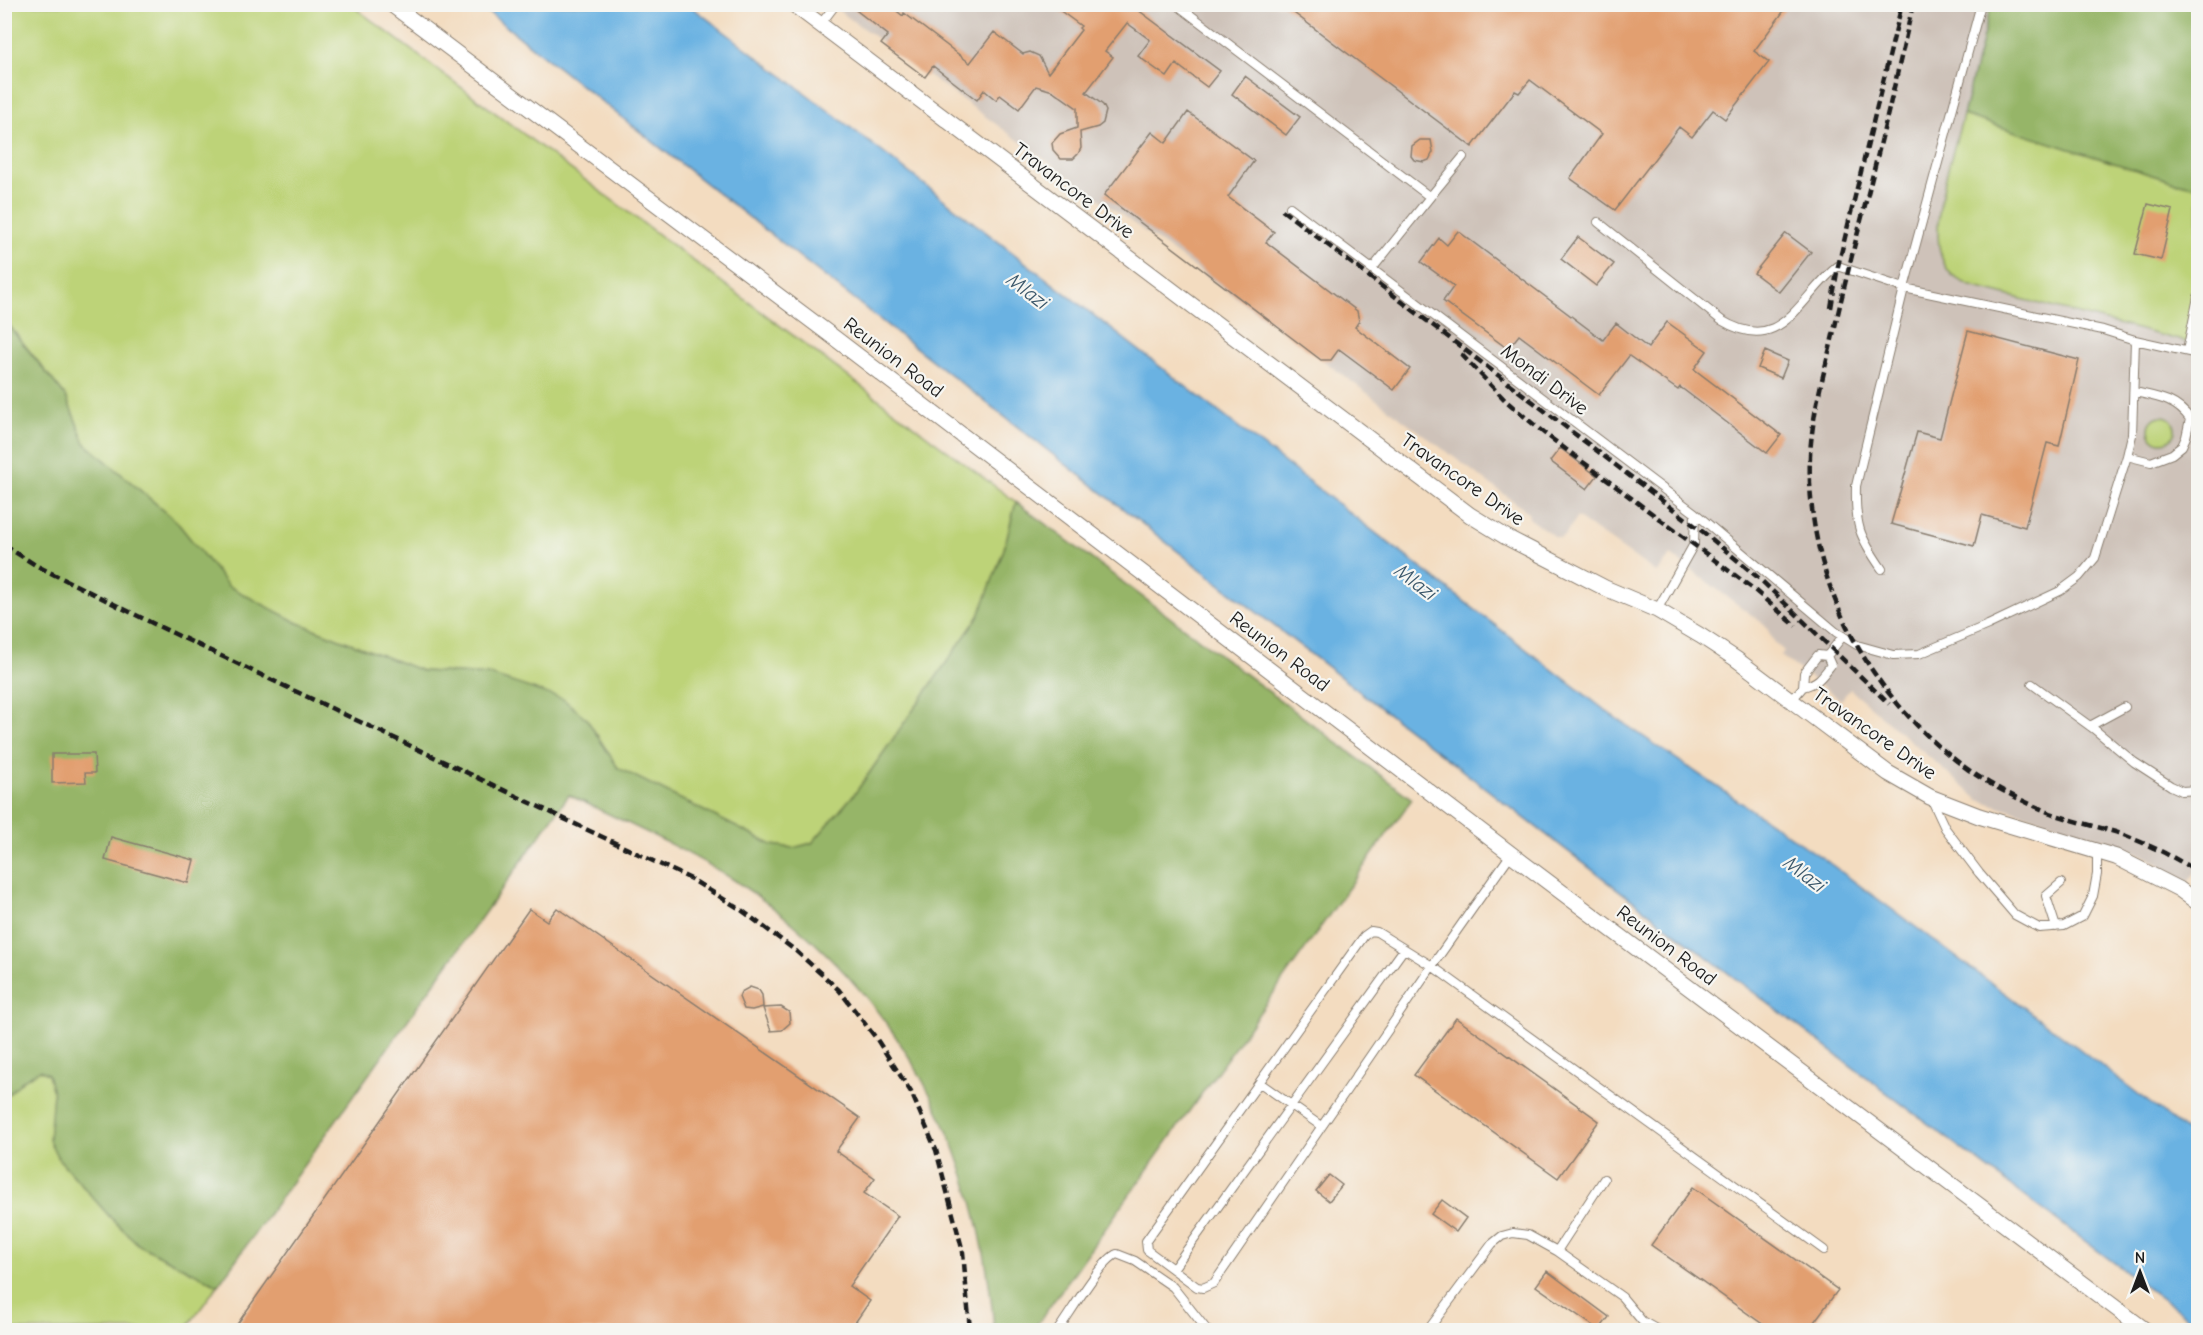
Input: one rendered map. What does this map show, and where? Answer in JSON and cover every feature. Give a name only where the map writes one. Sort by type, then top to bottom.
[{"type":"street","name":"Reunion Road","points":[[391,4],[1511,854],[2145,1330]]},
{"type":"street","name":"Travancore Drive","points":[[793,4],[1470,514],[1506,537],[1605,588],[1657,610],[1719,647],[1888,773],[1930,797],[1979,816],[2116,857],[2151,873],[2199,903]]},
{"type":"lane","points":[[820,25],[836,4]]},
{"type":"lane","points":[[1176,4],[1430,197]]},
{"type":"lane","points":[[1882,569],[1859,531],[1855,512],[1856,486],[1904,288],[1981,4]]},
{"type":"lane","points":[[1372,269],[1463,157]]},
{"type":"lane","name":"Mondi Drive","points":[[1290,207],[1695,513],[1843,636],[1857,645],[1893,655],[1919,654],[2060,591],[2079,577],[2095,558],[2132,435],[2135,340]]},
{"type":"lane","points":[[1598,222],[1721,320],[1737,330],[1756,333],[1777,328],[1838,266],[1904,288],[2103,330],[2135,340],[2199,354]]},
{"type":"lane","points":[[2187,351],[2199,297]]},
{"type":"lane","points":[[2127,456],[2151,462],[2172,454],[2182,446],[2190,419],[2182,407],[2158,397],[2134,392]]},
{"type":"lane","points":[[1657,610],[1694,544],[1695,513]]},
{"type":"lane","points":[[1827,656],[1843,636]]},
{"type":"lane","points":[[1803,687],[1804,673],[1818,655],[1827,656]]},
{"type":"lane","points":[[1791,701],[1803,687],[1817,683],[1826,672],[1831,665],[1827,656]]},
{"type":"lane","points":[[2032,684],[2090,726],[2134,762],[2171,786],[2182,791],[2199,790]]},
{"type":"lane","points":[[2090,726],[2125,707]]},
{"type":"lane","points":[[1930,797],[1945,828],[1979,873],[2015,915],[2039,928],[2064,926],[2084,916],[2093,896],[2097,874],[2097,850]]},
{"type":"lane","points":[[1511,854],[1432,966],[1321,1126],[1214,1283],[1203,1288],[1197,1287],[1147,1250],[1146,1241],[1364,936],[1371,931],[1432,966],[1824,1250]]},
{"type":"lane","points":[[2056,927],[2046,896],[2061,883]]},
{"type":"lane","points":[[1173,1269],[1404,949]]},
{"type":"lane","points":[[1260,1083],[1321,1126]]},
{"type":"lane","points":[[1557,1251],[1604,1179]]},
{"type":"lane","points":[[1428,1330],[1481,1256],[1502,1236],[1514,1233],[1528,1235],[1557,1251],[1622,1297],[1641,1321],[1658,1330]]},
{"type":"lane","points":[[1058,1330],[1102,1267],[1117,1254],[1135,1261],[1173,1287],[1207,1330]]},
{"type":"lane","points":[[1641,1321],[1641,1330]]},
{"type":"shaded area","points":[[831,5],[2198,5],[2198,869],[2188,882],[2145,856],[2112,842],[1979,800],[1850,689],[1841,700],[1781,656],[1784,651],[1775,643],[1765,625],[1671,555],[1657,573],[1577,517],[1565,535],[1560,538],[1555,537],[1529,518],[1528,512],[1324,361]]},
{"type":"green space","points":[[4,5],[351,5],[1016,502],[1004,549],[979,616],[856,792],[812,843],[793,848],[772,845],[618,768],[586,718],[490,675],[422,671],[296,622],[228,586],[176,521],[85,443],[66,397],[5,320]]},
{"type":"green space","points":[[1991,5],[2198,5],[2198,187],[2171,181],[1963,115]]},
{"type":"green space","points":[[1963,115],[2171,181],[2198,187],[2198,345],[1971,286],[1952,275],[1943,260],[1938,241],[1938,220],[1946,175]]},
{"type":"green space","points":[[4,320],[66,397],[85,443],[176,521],[228,586],[296,622],[422,671],[490,675],[563,699],[586,718],[618,768],[772,845],[793,848],[812,843],[856,792],[979,616],[1004,549],[1016,502],[1412,799],[1033,1330],[994,1330],[985,1261],[970,1195],[948,1132],[919,1074],[883,1019],[840,968],[791,922],[734,880],[673,846],[569,795],[218,1285],[139,1245],[110,1217],[58,1158],[49,1140],[53,1093],[48,1074],[40,1070],[23,1080],[5,1098]]},
{"type":"green space","points":[[2162,416],[2172,419],[2175,429],[2172,439],[2162,442],[2152,439],[2149,429],[2152,419]]},
{"type":"green space","points":[[40,1070],[48,1075],[53,1093],[50,1140],[58,1158],[110,1217],[139,1245],[218,1285],[185,1330],[5,1330],[4,1098],[23,1080]]},
{"type":"water","name":"Mlazi","points":[[479,5],[689,5],[1610,714],[1824,859],[2068,1040],[2198,1140],[2198,1325],[1764,1000],[1333,671]]},
{"type":"building","points":[[848,4],[888,4],[903,16],[904,13],[970,63],[994,32],[1023,54],[1030,52],[1039,56],[1048,73],[1081,30],[1079,28],[1081,26],[1051,4],[1130,4],[1220,71],[1207,87],[1176,64],[1167,77],[1138,56],[1150,40],[1127,23],[1105,51],[1113,57],[1086,92],[1103,105],[1106,111],[1103,123],[1098,127],[1080,132],[1081,148],[1078,154],[1073,159],[1061,159],[1053,150],[1052,143],[1060,134],[1077,128],[1077,108],[1053,91],[1036,86],[1019,109],[1000,95],[996,100],[984,90],[977,100],[933,66],[925,77],[881,44],[888,35]]},
{"type":"building","points":[[1282,4],[1789,4],[1754,51],[1769,62],[1725,119],[1713,110],[1692,137],[1679,127],[1615,210],[1570,178],[1602,134],[1530,80],[1519,93],[1515,91],[1472,147]]},
{"type":"building","points":[[1245,76],[1300,117],[1286,135],[1232,94]]},
{"type":"building","points":[[1188,112],[1254,161],[1228,197],[1274,232],[1266,242],[1357,311],[1359,321],[1355,327],[1410,369],[1394,390],[1339,349],[1331,360],[1321,360],[1104,195],[1152,132],[1166,143]]},
{"type":"building","points":[[1420,140],[1431,140],[1433,152],[1429,160],[1424,162],[1414,160],[1411,156],[1412,146]]},
{"type":"building","points":[[2148,204],[2173,210],[2161,260],[2135,254]]},
{"type":"building","points":[[1458,231],[1603,340],[1616,323],[1648,348],[1667,322],[1707,351],[1694,369],[1781,435],[1767,453],[1680,387],[1678,390],[1629,356],[1599,395],[1519,335],[1508,349],[1443,301],[1454,286],[1421,262],[1439,238],[1447,245]]},
{"type":"building","points":[[1786,233],[1811,252],[1779,292],[1754,273]]},
{"type":"building","points":[[1578,237],[1614,264],[1596,286],[1561,259]]},
{"type":"building","points":[[1968,331],[2079,360],[2059,446],[2047,443],[2025,527],[1982,515],[1974,546],[1891,524],[1917,432],[1940,438]]},
{"type":"building","points":[[1765,351],[1788,361],[1781,378],[1758,368]]},
{"type":"building","points":[[1560,448],[1597,476],[1587,489],[1550,461]]},
{"type":"building","points":[[52,754],[94,754],[95,773],[85,773],[86,782],[52,783]]},
{"type":"building","points":[[111,837],[194,860],[188,883],[105,860]]},
{"type":"building","points":[[557,908],[860,1118],[836,1151],[875,1178],[864,1193],[898,1216],[849,1286],[870,1301],[850,1330],[233,1330],[529,909],[547,921]]},
{"type":"building","points":[[750,987],[759,990],[763,1007],[752,1010],[744,1009],[739,997],[741,992]]},
{"type":"building","points":[[781,1007],[789,1012],[790,1023],[782,1030],[771,1031],[763,1008]]},
{"type":"building","points":[[1456,1018],[1599,1121],[1558,1178],[1414,1075]]},
{"type":"building","points":[[1329,1175],[1342,1185],[1329,1201],[1316,1191]]},
{"type":"building","points":[[1693,1187],[1838,1290],[1808,1330],[1771,1330],[1651,1245]]},
{"type":"building","points":[[1442,1200],[1466,1218],[1456,1232],[1431,1214]]},
{"type":"building","points":[[1547,1271],[1609,1317],[1599,1330],[1536,1286]]},
{"type":"railway","points":[[1831,308],[1838,266],[1902,4]]},
{"type":"railway","points":[[1913,4],[1823,374],[1813,428],[1810,455],[1811,501],[1818,546],[1831,589],[1849,631],[1872,670],[1899,706],[1931,739],[1966,768],[2016,798],[2057,815],[2131,838],[2171,856],[2198,873]]},
{"type":"railway","points":[[1282,210],[1707,535],[1761,580],[1889,704]]},
{"type":"railway","points":[[1461,354],[1506,401],[1544,433],[1752,588],[1796,626]]},
{"type":"railway","points":[[4,545],[37,566],[156,625],[691,879],[740,909],[796,951],[839,990],[876,1038],[911,1092],[936,1150],[963,1252],[970,1330]]}]
